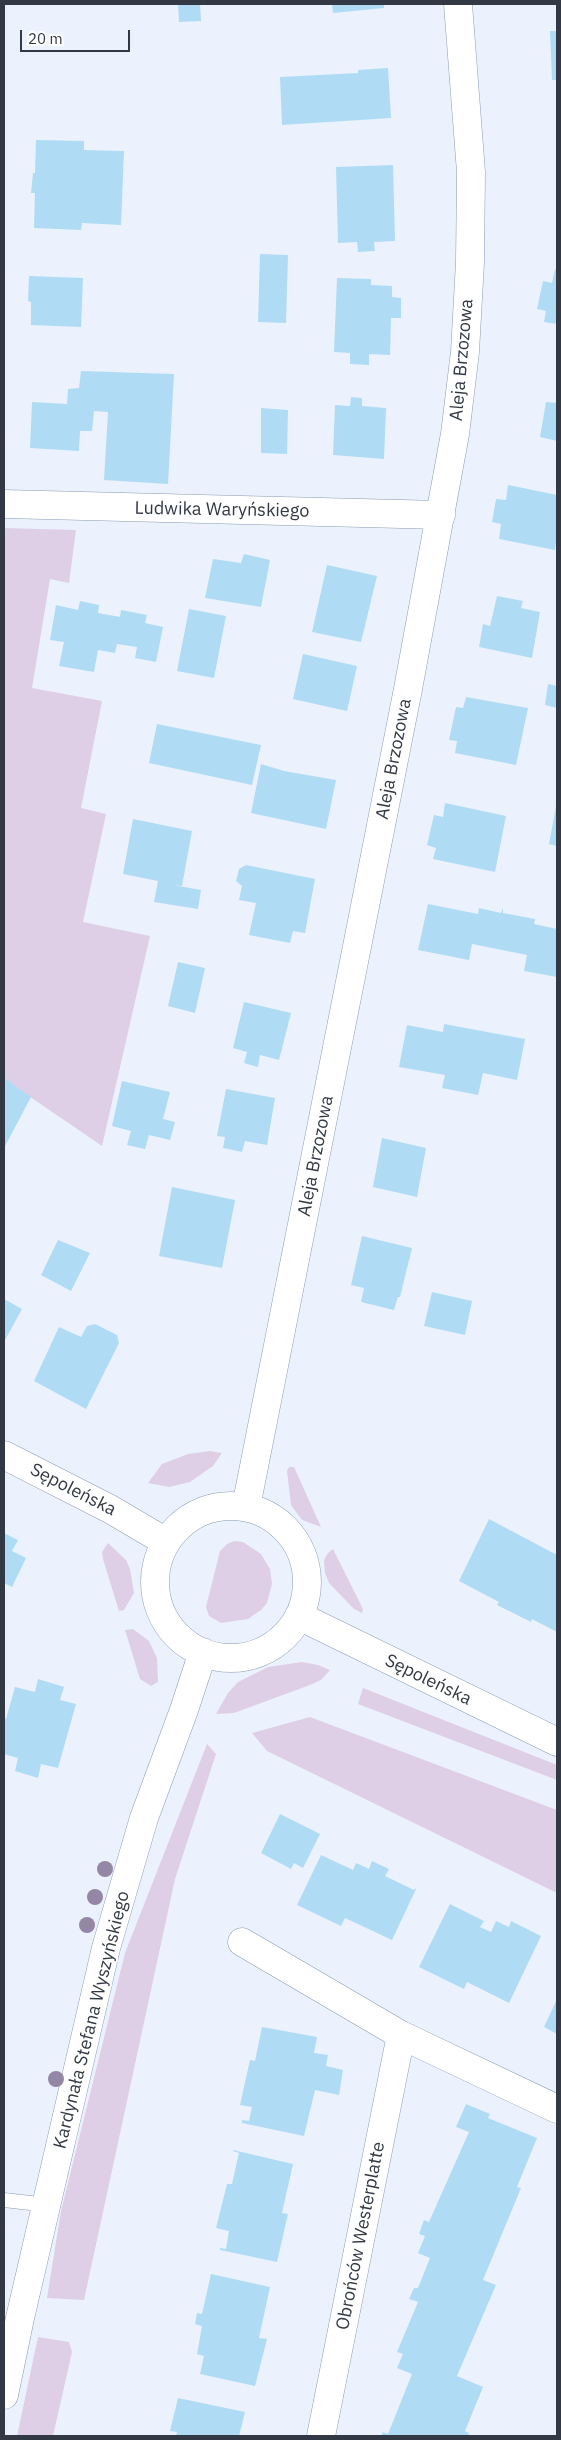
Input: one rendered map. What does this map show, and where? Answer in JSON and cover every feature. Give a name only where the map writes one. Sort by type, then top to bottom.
[{"type":"street","name":"Aleja Brzozowa","points":[[246,1507],[441,515],[455,434],[465,352],[470,262],[471,172],[458,4]]},
{"type":"street","name":"Ludwika Waryńskiego","points":[[4,504],[441,515]]},
{"type":"street","name":"Sępoleńska","points":[[4,1455],[110,1509],[166,1542]]},
{"type":"street","points":[[232,1505],[246,1507],[269,1515],[285,1528],[295,1540],[306,1568],[307,1586],[305,1601],[299,1616],[281,1639],[255,1654],[238,1658],[220,1657],[203,1652],[186,1643],[173,1630],[162,1614],[156,1590],[156,1570],[166,1542],[185,1521],[206,1509],[232,1505]]},
{"type":"street","name":"Sępoleńska","points":[[299,1616],[557,1742]]},
{"type":"street","name":"Kardynała Stefana Wyszyńskiego","points":[[4,2395],[20,2318],[48,2205],[106,1948],[144,1818],[184,1710],[203,1652]]},
{"type":"street","points":[[242,1942],[401,2035],[557,2109]]},
{"type":"street","name":"Obrońców Westerplatte","points":[[321,2436],[401,2035]]},
{"type":"lane","points":[[4,2200],[48,2205]]},
{"type":"shaded area","points":[[4,528],[76,530],[69,583],[50,579],[32,688],[102,701],[81,808],[106,814],[83,922],[150,936],[102,1146],[4,1079]]},
{"type":"shaded area","points":[[210,1451],[222,1453],[213,1466],[190,1482],[169,1487],[148,1483],[162,1464],[188,1454]]},
{"type":"shaded area","points":[[289,1467],[294,1467],[321,1527],[302,1520],[291,1505],[287,1471]]},
{"type":"shaded area","points":[[234,1541],[243,1542],[261,1554],[270,1569],[272,1584],[267,1603],[261,1610],[248,1619],[221,1623],[209,1616],[206,1607],[220,1551],[227,1544]]},
{"type":"shaded area","points":[[108,1543],[126,1560],[130,1569],[134,1593],[124,1610],[119,1611],[103,1559],[102,1552]]},
{"type":"shaded area","points":[[333,1549],[363,1609],[362,1613],[354,1609],[329,1583],[325,1573],[324,1560]]},
{"type":"shaded area","points":[[133,1629],[149,1641],[157,1658],[158,1682],[151,1686],[140,1679],[125,1630]]},
{"type":"shaded area","points":[[302,1662],[318,1665],[330,1670],[321,1680],[310,1685],[234,1713],[216,1714],[228,1693],[238,1682],[268,1667]]},
{"type":"shaded area","points":[[363,1688],[557,1765],[557,1780],[358,1704]]},
{"type":"shaded area","points":[[310,1717],[557,1810],[557,1893],[267,1751],[252,1733]]},
{"type":"shaded area","points":[[207,1744],[216,1754],[175,1879],[84,2300],[47,2298],[61,2211],[125,1953]]},
{"type":"shaded area","points":[[38,2337],[69,2342],[72,2352],[53,2436],[17,2436]]},
{"type":"building","points":[[178,4],[200,4],[201,21],[179,22]]},
{"type":"building","points":[[332,4],[384,4],[384,8],[333,13]]},
{"type":"building","points":[[550,31],[557,31],[557,80],[552,80]]},
{"type":"building","points":[[388,68],[391,118],[282,125],[280,77],[358,73],[358,70]]},
{"type":"building","points":[[36,140],[84,141],[84,150],[124,151],[121,225],[82,223],[81,230],[34,228],[35,193],[31,193],[33,173],[35,173]]},
{"type":"building","points":[[393,165],[395,241],[374,242],[375,251],[358,252],[357,242],[338,243],[336,167]]},
{"type":"building","points":[[260,254],[288,255],[286,323],[258,322]]},
{"type":"building","points":[[555,269],[557,270],[557,324],[544,322],[546,311],[537,309],[543,281],[552,283]]},
{"type":"building","points":[[29,276],[83,278],[81,327],[31,325],[31,302],[28,301]]},
{"type":"building","points":[[337,278],[371,279],[371,285],[392,286],[392,297],[401,298],[401,318],[391,318],[390,355],[369,354],[369,365],[350,364],[350,353],[334,352]]},
{"type":"building","points":[[81,371],[174,374],[168,484],[104,480],[108,412],[94,411],[92,431],[80,431],[79,451],[30,448],[32,402],[67,404],[68,389],[79,388]]},
{"type":"building","points":[[351,397],[362,398],[362,406],[386,408],[384,459],[333,455],[335,405],[350,406]]},
{"type":"building","points":[[546,402],[557,403],[557,441],[540,437]]},
{"type":"building","points":[[261,408],[288,410],[287,454],[261,453]]},
{"type":"building","points":[[508,485],[557,495],[555,550],[499,539],[501,524],[492,522],[496,499],[506,500]]},
{"type":"building","points":[[244,554],[270,560],[261,607],[205,598],[213,559],[241,563]]},
{"type":"building","points":[[327,565],[377,576],[361,642],[312,632]]},
{"type":"building","points":[[497,596],[523,601],[521,608],[540,612],[532,658],[479,647],[483,624],[490,626]]},
{"type":"building","points":[[80,601],[99,605],[98,613],[120,617],[121,610],[147,615],[145,623],[163,627],[156,662],[135,658],[137,647],[117,644],[115,653],[98,650],[94,672],[59,666],[64,642],[50,640],[56,605],[78,610]]},
{"type":"building","points":[[189,609],[226,616],[214,678],[177,671]]},
{"type":"building","points":[[303,654],[357,666],[347,711],[293,699]]},
{"type":"building","points":[[548,684],[557,686],[557,708],[545,705]]},
{"type":"building","points":[[466,697],[528,708],[516,765],[455,753],[457,741],[449,740],[456,707],[463,708]]},
{"type":"building","points":[[157,724],[261,745],[252,785],[149,763]]},
{"type":"building","points":[[261,764],[284,771],[336,780],[326,829],[251,813]]},
{"type":"building","points":[[445,803],[506,816],[495,872],[433,859],[436,848],[427,845],[434,815],[443,817]]},
{"type":"building","points":[[557,806],[557,846],[549,844]]},
{"type":"building","points":[[133,819],[192,831],[182,886],[173,885],[201,890],[198,909],[154,902],[158,881],[123,874]]},
{"type":"building","points":[[246,865],[315,879],[305,933],[293,931],[290,943],[249,935],[256,903],[239,900],[242,886],[236,881],[239,869]]},
{"type":"building","points":[[428,904],[478,914],[479,908],[501,913],[503,908],[503,913],[535,919],[534,924],[557,929],[557,977],[524,971],[527,955],[472,944],[469,960],[418,950]]},
{"type":"building","points":[[178,962],[205,968],[195,1013],[168,1006]]},
{"type":"building","points":[[244,1002],[291,1013],[279,1060],[260,1055],[258,1067],[244,1063],[247,1052],[233,1048]]},
{"type":"building","points":[[444,1024],[525,1039],[517,1080],[483,1073],[478,1095],[442,1088],[445,1075],[399,1067],[407,1025],[443,1032]]},
{"type":"building","points":[[4,1078],[31,1097],[4,1148]]},
{"type":"building","points":[[122,1081],[170,1092],[163,1119],[175,1122],[170,1140],[149,1135],[145,1149],[127,1145],[131,1131],[112,1126]]},
{"type":"building","points":[[226,1089],[275,1098],[267,1145],[245,1141],[242,1152],[223,1148],[225,1137],[217,1136]]},
{"type":"building","points":[[382,1138],[426,1148],[417,1197],[373,1187]]},
{"type":"building","points":[[172,1187],[235,1200],[222,1268],[159,1256]]},
{"type":"building","points":[[362,1236],[412,1248],[400,1297],[398,1297],[394,1310],[361,1302],[364,1288],[351,1285]]},
{"type":"building","points":[[58,1240],[90,1253],[71,1291],[41,1275]]},
{"type":"building","points":[[432,1292],[472,1301],[465,1335],[424,1326]]},
{"type":"building","points":[[4,1299],[22,1309],[4,1342]]},
{"type":"building","points":[[95,1324],[117,1335],[119,1343],[86,1409],[34,1381],[59,1327],[81,1337],[87,1326]]},
{"type":"building","points":[[489,1519],[557,1555],[557,1632],[532,1619],[531,1622],[497,1605],[499,1602],[459,1581]]},
{"type":"building","points":[[4,1533],[18,1540],[12,1551],[26,1558],[12,1587],[4,1583]]},
{"type":"building","points":[[38,1679],[64,1687],[60,1700],[76,1704],[58,1768],[41,1764],[38,1778],[15,1771],[18,1758],[4,1754],[4,1718],[6,1719],[15,1687],[35,1692]]},
{"type":"building","points":[[280,1814],[320,1834],[303,1868],[294,1863],[291,1869],[261,1853]]},
{"type":"building","points":[[321,1855],[353,1870],[356,1863],[369,1869],[372,1861],[389,1869],[385,1876],[414,1890],[417,1887],[392,1940],[345,1918],[341,1926],[297,1905]]},
{"type":"building","points":[[450,1904],[484,1921],[480,1927],[491,1932],[496,1921],[509,1927],[511,1921],[541,1936],[509,2003],[467,1982],[464,1989],[419,1967]]},
{"type":"building","points":[[557,1999],[557,2034],[544,2027]]},
{"type":"building","points":[[262,2027],[317,2037],[314,2053],[328,2055],[326,2066],[343,2070],[339,2095],[315,2090],[304,2136],[242,2123],[242,2120],[249,2121],[252,2107],[240,2105],[250,2060],[255,2061]]},
{"type":"building","points":[[466,2104],[490,2114],[488,2118],[537,2138],[517,2187],[521,2188],[483,2280],[496,2285],[457,2376],[483,2387],[465,2431],[469,2433],[468,2436],[381,2436],[383,2432],[388,2434],[412,2374],[397,2368],[403,2354],[397,2352],[418,2302],[409,2299],[414,2288],[418,2288],[430,2258],[418,2253],[425,2236],[419,2234],[424,2220],[429,2222],[469,2132],[456,2127]]},
{"type":"building","points":[[233,2150],[293,2164],[282,2213],[288,2214],[277,2262],[220,2250],[220,2248],[226,2249],[229,2231],[216,2228],[227,2184],[232,2184],[239,2153]]},
{"type":"building","points":[[211,2274],[270,2287],[259,2338],[267,2339],[255,2386],[200,2374],[204,2356],[197,2354],[202,2326],[195,2324],[197,2313],[202,2314]]},
{"type":"building","points":[[178,2398],[245,2412],[239,2436],[176,2436],[177,2432],[170,2431]]}]
